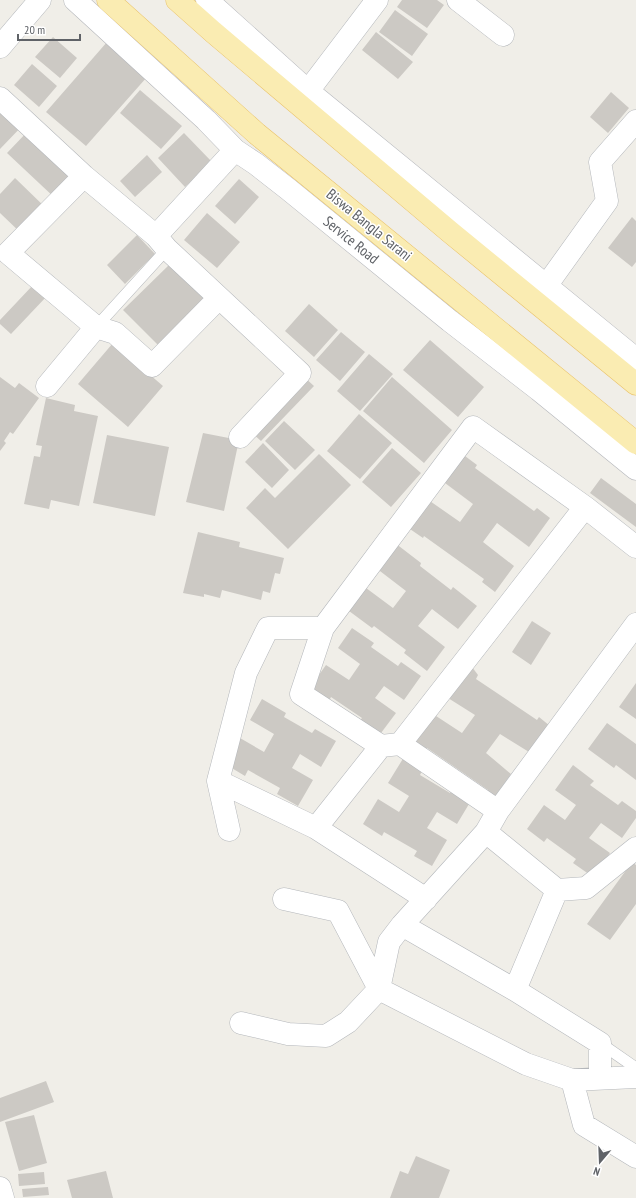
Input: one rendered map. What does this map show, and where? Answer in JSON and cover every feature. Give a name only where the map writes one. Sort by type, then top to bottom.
[{"type":"main road","name":"Biswa Bangla Sarani","points":[[108,0],[257,134],[636,443]]},
{"type":"main road","points":[[182,2],[450,232],[636,384]]},
{"type":"street","points":[[0,47],[40,0]]},
{"type":"street","name":"Service Road","points":[[75,0],[206,120],[235,150],[256,164],[636,469]]},
{"type":"street","points":[[207,0],[308,91],[636,359]]},
{"type":"street","points":[[308,91],[376,0]]},
{"type":"street","points":[[458,0],[503,35]]},
{"type":"street","points":[[0,98],[84,176],[162,242],[219,298],[300,373],[240,437]]},
{"type":"street","points":[[546,286],[607,201],[600,162],[636,121]]},
{"type":"street","points":[[256,164],[257,134]]},
{"type":"street","points":[[162,242],[235,150]]},
{"type":"street","points":[[84,176],[8,253],[96,327],[114,333],[152,366],[219,298]]},
{"type":"street","points":[[47,386],[96,327]]},
{"type":"street","points":[[498,811],[391,745],[301,694],[323,628],[473,427],[585,507],[635,545]]},
{"type":"street","points":[[316,828],[391,745],[585,507]]},
{"type":"street","points":[[241,1023],[288,1034],[326,1036],[348,1022],[379,989],[389,942],[402,925],[486,832],[498,811],[636,624]]},
{"type":"street","points":[[229,830],[218,781],[246,673],[268,628],[323,628]]},
{"type":"street","points":[[218,781],[316,828],[426,899]]},
{"type":"street","points":[[486,832],[557,890],[586,888],[636,848]]},
{"type":"street","points":[[515,990],[557,890]]},
{"type":"street","points":[[284,899],[338,911],[379,989],[526,1064],[572,1080],[636,1076]]},
{"type":"street","points":[[402,925],[515,990],[600,1043],[600,1078]]},
{"type":"street","points":[[572,1080],[584,1125],[636,1157]]},
{"type":"street","points":[[0,1188],[3,1198]]},
{"type":"lane","points":[[96,327],[162,242]]},
{"type":"lane","points":[[600,1043],[636,1068]]},
{"type":"building","points":[[402,0],[437,0],[444,5],[427,28],[397,7]]},
{"type":"building","points":[[395,10],[428,34],[412,56],[379,32]]},
{"type":"building","points":[[376,32],[413,62],[398,79],[362,50]]},
{"type":"building","points":[[53,37],[77,58],[60,78],[35,57]]},
{"type":"building","points":[[107,42],[147,77],[86,146],[46,112]]},
{"type":"building","points":[[32,64],[57,86],[39,107],[14,85]]},
{"type":"building","points":[[140,90],[182,126],[161,149],[120,113]]},
{"type":"building","points":[[611,92],[629,108],[608,133],[590,117]]},
{"type":"building","points":[[0,109],[25,123],[0,149]]},
{"type":"building","points":[[29,130],[78,176],[56,199],[7,153]]},
{"type":"building","points":[[184,133],[212,162],[185,187],[158,158]]},
{"type":"building","points":[[147,155],[162,172],[135,197],[120,181]]},
{"type":"building","points":[[15,178],[47,209],[23,235],[0,213],[0,194]]},
{"type":"building","points":[[239,179],[259,197],[235,224],[215,206]]},
{"type":"building","points":[[207,213],[240,242],[217,268],[184,240]]},
{"type":"building","points":[[632,217],[636,221],[636,262],[632,267],[608,248]]},
{"type":"building","points":[[137,235],[155,254],[125,284],[107,265]]},
{"type":"building","points":[[170,264],[206,301],[159,346],[123,310]]},
{"type":"building","points":[[34,284],[47,296],[11,334],[0,324],[0,320]]},
{"type":"building","points":[[309,304],[338,330],[314,357],[285,331]]},
{"type":"building","points":[[341,332],[365,352],[340,381],[316,360]]},
{"type":"building","points":[[430,340],[484,387],[458,417],[403,370]]},
{"type":"building","points":[[113,343],[163,386],[128,427],[78,384]]},
{"type":"building","points":[[369,354],[393,374],[360,411],[337,391]]},
{"type":"building","points":[[303,376],[314,386],[261,441],[252,433]]},
{"type":"building","points":[[0,377],[15,388],[19,383],[39,398],[13,434],[10,432],[4,441],[6,443],[0,451]]},
{"type":"building","points":[[392,377],[452,430],[424,463],[363,411]]},
{"type":"building","points":[[46,398],[75,405],[74,411],[98,416],[79,506],[51,500],[49,509],[24,504],[34,456],[40,457],[42,446],[36,445]]},
{"type":"building","points":[[359,414],[392,443],[360,479],[327,451]]},
{"type":"building","points":[[284,421],[315,450],[295,470],[265,441]]},
{"type":"building","points":[[203,433],[239,440],[224,511],[186,502]]},
{"type":"building","points":[[107,435],[169,447],[155,516],[93,503]]},
{"type":"building","points":[[263,443],[289,470],[272,488],[245,462]]},
{"type":"building","points":[[392,448],[421,473],[391,507],[362,482]]},
{"type":"building","points":[[461,453],[477,465],[475,468],[534,511],[537,508],[550,518],[529,547],[497,523],[483,542],[514,566],[495,592],[482,582],[484,579],[424,536],[423,538],[407,527],[427,499],[460,522],[473,504],[441,480]]},
{"type":"building","points":[[319,454],[351,485],[288,549],[246,508],[265,488],[275,498]]},
{"type":"building","points":[[601,478],[636,504],[636,527],[590,493]]},
{"type":"building","points":[[198,532],[240,542],[239,547],[284,558],[280,574],[275,573],[270,593],[263,591],[261,600],[222,590],[220,598],[204,594],[204,597],[183,593]]},
{"type":"building","points":[[395,543],[421,563],[420,566],[451,590],[453,587],[477,606],[458,629],[432,609],[418,626],[445,647],[427,671],[404,653],[406,650],[374,626],[372,628],[345,608],[362,585],[393,608],[406,591],[376,568]]},
{"type":"building","points":[[532,621],[551,633],[531,665],[512,652]]},
{"type":"building","points":[[352,628],[374,643],[371,647],[398,666],[401,662],[421,676],[404,700],[384,686],[375,698],[396,713],[378,737],[358,723],[362,718],[331,697],[328,703],[309,689],[326,665],[349,680],[360,664],[338,648]]},
{"type":"building","points":[[472,667],[478,675],[476,679],[537,720],[539,717],[550,726],[529,752],[500,734],[486,753],[511,774],[494,798],[486,792],[488,790],[427,748],[426,750],[412,740],[433,714],[462,733],[475,715],[448,698]]},
{"type":"building","points":[[636,683],[636,719],[619,707]]},
{"type":"building","points":[[262,699],[286,713],[284,717],[312,733],[315,729],[336,741],[321,767],[300,754],[292,768],[313,780],[298,806],[277,794],[280,788],[248,770],[245,776],[225,764],[240,738],[264,752],[274,734],[250,720]]},
{"type":"building","points":[[607,723],[636,744],[636,780],[616,765],[614,768],[588,749]]},
{"type":"building","points":[[404,757],[423,769],[420,775],[450,793],[454,788],[472,799],[457,824],[437,812],[427,828],[447,840],[432,866],[414,856],[417,851],[384,832],[382,836],[363,824],[378,799],[399,812],[409,796],[388,783]]},
{"type":"building","points":[[573,765],[594,781],[590,785],[618,805],[622,801],[636,811],[636,818],[622,838],[601,823],[589,838],[610,853],[593,877],[573,863],[576,859],[547,838],[544,842],[527,829],[544,805],[565,820],[576,805],[555,790]]},
{"type":"building","points":[[632,862],[636,865],[636,904],[610,940],[587,924]]},
{"type":"building","points":[[46,1081],[54,1102],[0,1122],[0,1098]]},
{"type":"building","points":[[34,1115],[47,1163],[19,1171],[5,1122]]},
{"type":"building","points":[[416,1156],[450,1170],[439,1198],[390,1198],[400,1171],[408,1174]]},
{"type":"building","points":[[106,1171],[113,1198],[72,1198],[67,1180]]},
{"type":"building","points":[[44,1172],[45,1184],[19,1186],[18,1174]]},
{"type":"building","points":[[48,1187],[49,1195],[23,1197],[22,1189]]}]
